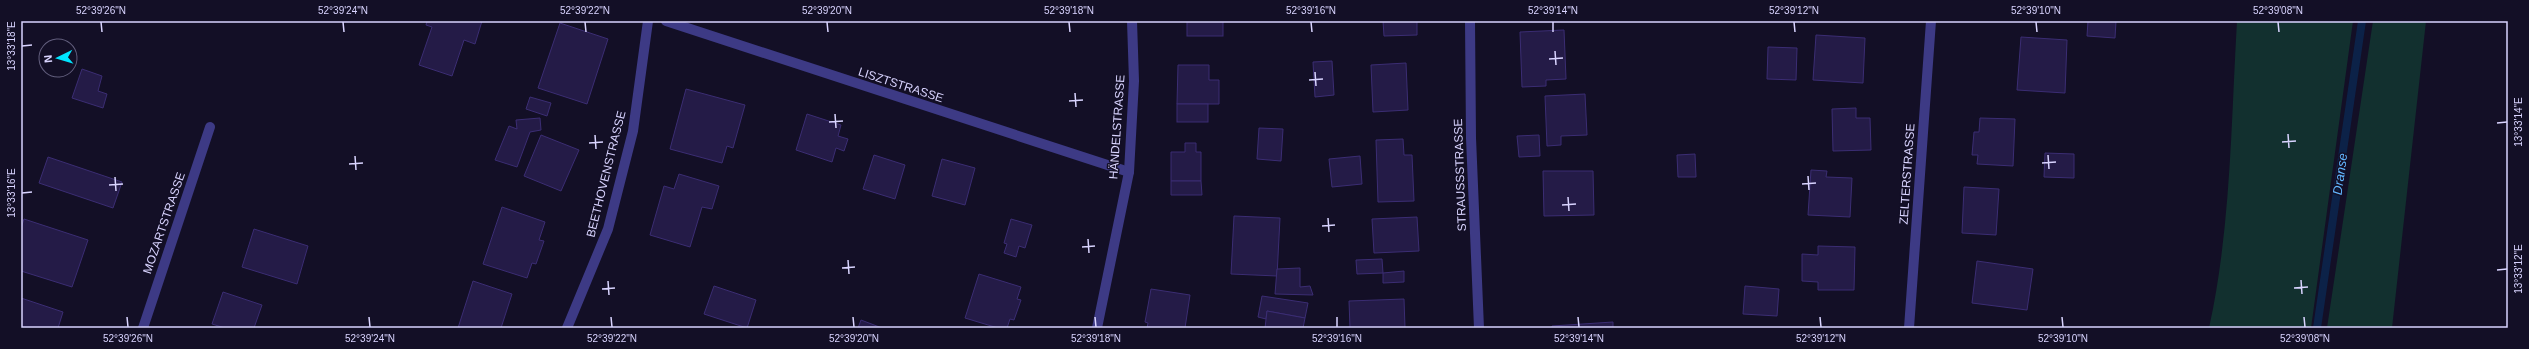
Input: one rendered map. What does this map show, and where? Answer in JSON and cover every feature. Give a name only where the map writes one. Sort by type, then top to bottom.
[{"type":"street","name":"BEETHOVENSTRASSE","points":[[567,328],[608,229],[633,131],[648,21]]},
{"type":"street","name":"LISZTSTRASSE","points":[[666,21],[1129,172]]},
{"type":"street","name":"HÄNDELSTRASSE","points":[[1097,328],[1129,172],[1134,81],[1132,21]]},
{"type":"street","name":"STRAUSSSTRASSE","points":[[1470,21],[1471,138],[1479,328]]},
{"type":"street","name":"ZELTERSTRASSE","points":[[1909,328],[1931,21]]},
{"type":"street","name":"MOZARTSTRASSE","points":[[143,328],[210,127]]},
{"type":"green space","points":[[2237,21],[2353,21],[2311,328],[2209,328],[2222,252],[2226,214]]},
{"type":"green space","points":[[2373,21],[2426,21],[2392,328],[2327,328]]},
{"type":"building","points":[[427,21],[482,21],[475,44],[464,40],[452,76],[419,65],[432,27],[426,25]]},
{"type":"building","points":[[1187,21],[1223,21],[1223,36],[1187,36]]},
{"type":"building","points":[[1383,21],[1417,21],[1417,35],[1384,36]]},
{"type":"building","points":[[2088,21],[2116,21],[2115,38],[2087,36]]},
{"type":"building","points":[[560,23],[608,39],[587,104],[538,88]]},
{"type":"building","points":[[1564,30],[1566,79],[1546,80],[1546,86],[1522,87],[1520,32]]},
{"type":"building","points":[[1816,35],[1865,38],[1863,83],[1813,80]]},
{"type":"building","points":[[2021,37],[2067,40],[2065,93],[2017,90]]},
{"type":"building","points":[[1768,47],[1797,48],[1796,80],[1767,79]]},
{"type":"building","points":[[1332,61],[1334,95],[1315,97],[1313,62]]},
{"type":"building","points":[[1406,63],[1408,110],[1373,112],[1371,65]]},
{"type":"building","points":[[1178,65],[1209,65],[1209,80],[1219,80],[1219,104],[1177,104]]},
{"type":"building","points":[[82,69],[102,76],[98,91],[107,94],[103,108],[72,98]]},
{"type":"building","points":[[686,89],[745,105],[733,148],[727,146],[722,163],[670,149]]},
{"type":"building","points":[[1585,94],[1587,135],[1561,136],[1561,145],[1547,146],[1545,96]]},
{"type":"building","points":[[530,97],[551,103],[547,116],[526,109]]},
{"type":"building","points":[[1177,104],[1208,104],[1208,122],[1177,122]]},
{"type":"building","points":[[1856,108],[1856,118],[1870,118],[1871,150],[1833,151],[1832,109]]},
{"type":"building","points":[[807,114],[841,125],[838,136],[848,139],[844,151],[836,148],[832,162],[796,150]]},
{"type":"building","points":[[540,118],[541,130],[530,132],[517,167],[495,160],[509,126],[517,129],[516,120]]},
{"type":"building","points":[[1980,118],[2015,119],[2013,166],[1977,164],[1978,155],[1972,155],[1974,132],[1979,132]]},
{"type":"building","points":[[1259,128],[1283,129],[1281,161],[1257,159]]},
{"type":"building","points":[[541,135],[579,150],[561,191],[524,176]]},
{"type":"building","points":[[1539,135],[1540,156],[1519,157],[1517,136]]},
{"type":"building","points":[[1403,139],[1404,155],[1412,155],[1414,201],[1378,202],[1376,140]]},
{"type":"building","points":[[1185,143],[1196,143],[1196,152],[1201,152],[1201,181],[1171,181],[1171,152],[1185,152]]},
{"type":"building","points":[[2045,153],[2074,154],[2074,178],[2044,177]]},
{"type":"building","points":[[1695,154],[1696,177],[1678,177],[1677,155]]},
{"type":"building","points":[[874,155],[905,165],[895,199],[863,189]]},
{"type":"building","points":[[1360,156],[1362,184],[1332,187],[1329,159]]},
{"type":"building","points":[[48,157],[122,182],[113,208],[39,183]]},
{"type":"building","points":[[942,159],[975,168],[965,205],[932,196]]},
{"type":"building","points":[[1811,170],[1827,171],[1826,177],[1852,178],[1850,217],[1808,215]]},
{"type":"building","points":[[1543,171],[1593,171],[1594,215],[1544,216]]},
{"type":"building","points":[[679,174],[719,186],[712,209],[702,207],[690,247],[650,235],[664,186],[674,189]]},
{"type":"building","points":[[1171,181],[1201,181],[1202,195],[1171,195]]},
{"type":"building","points":[[1964,187],[1999,189],[1996,235],[1962,233]]},
{"type":"building","points":[[502,207],[545,222],[539,240],[544,241],[536,264],[532,263],[527,278],[483,264]]},
{"type":"building","points":[[1234,216],[1280,218],[1277,276],[1231,274]]},
{"type":"building","points":[[1417,217],[1419,251],[1374,253],[1372,219]]},
{"type":"building","points":[[24,219],[88,240],[72,287],[21,271],[21,228]]},
{"type":"building","points":[[1011,219],[1032,225],[1025,248],[1019,246],[1016,257],[1004,253],[1007,244],[1004,243]]},
{"type":"building","points":[[254,229],[308,246],[297,284],[242,267]]},
{"type":"building","points":[[1818,246],[1855,247],[1854,290],[1818,290],[1818,282],[1802,281],[1802,254],[1818,255]]},
{"type":"building","points":[[1382,259],[1383,273],[1357,274],[1356,260]]},
{"type":"building","points":[[1977,261],[2033,269],[2027,310],[1972,303]]},
{"type":"building","points":[[1300,268],[1300,287],[1310,286],[1313,295],[1275,294],[1277,269]]},
{"type":"building","points":[[1404,271],[1404,282],[1383,283],[1383,273]]},
{"type":"building","points":[[979,274],[1021,287],[1017,299],[1021,300],[1014,320],[1010,319],[1007,328],[998,328],[965,318]]},
{"type":"building","points":[[473,281],[512,294],[501,328],[458,328]]},
{"type":"building","points":[[714,286],[756,300],[747,328],[704,314]]},
{"type":"building","points":[[1745,286],[1779,289],[1777,316],[1743,314]]},
{"type":"building","points":[[1151,289],[1190,295],[1185,328],[1147,328],[1148,323],[1145,322]]},
{"type":"building","points":[[223,292],[262,305],[254,328],[225,328],[212,324]]},
{"type":"building","points":[[1262,296],[1308,303],[1305,318],[1267,311],[1266,319],[1258,317]]},
{"type":"building","points":[[21,298],[63,312],[58,328],[21,328]]},
{"type":"building","points":[[1404,299],[1405,328],[1350,328],[1349,301]]},
{"type":"building","points":[[1267,311],[1305,318],[1303,328],[1265,328]]},
{"type":"building","points":[[861,320],[882,328],[858,328]]},
{"type":"building","points":[[1613,322],[1613,328],[1552,328],[1552,326]]},
{"type":"waterway","name":"Dranse","points":[[2317,328],[2362,21]]}]
